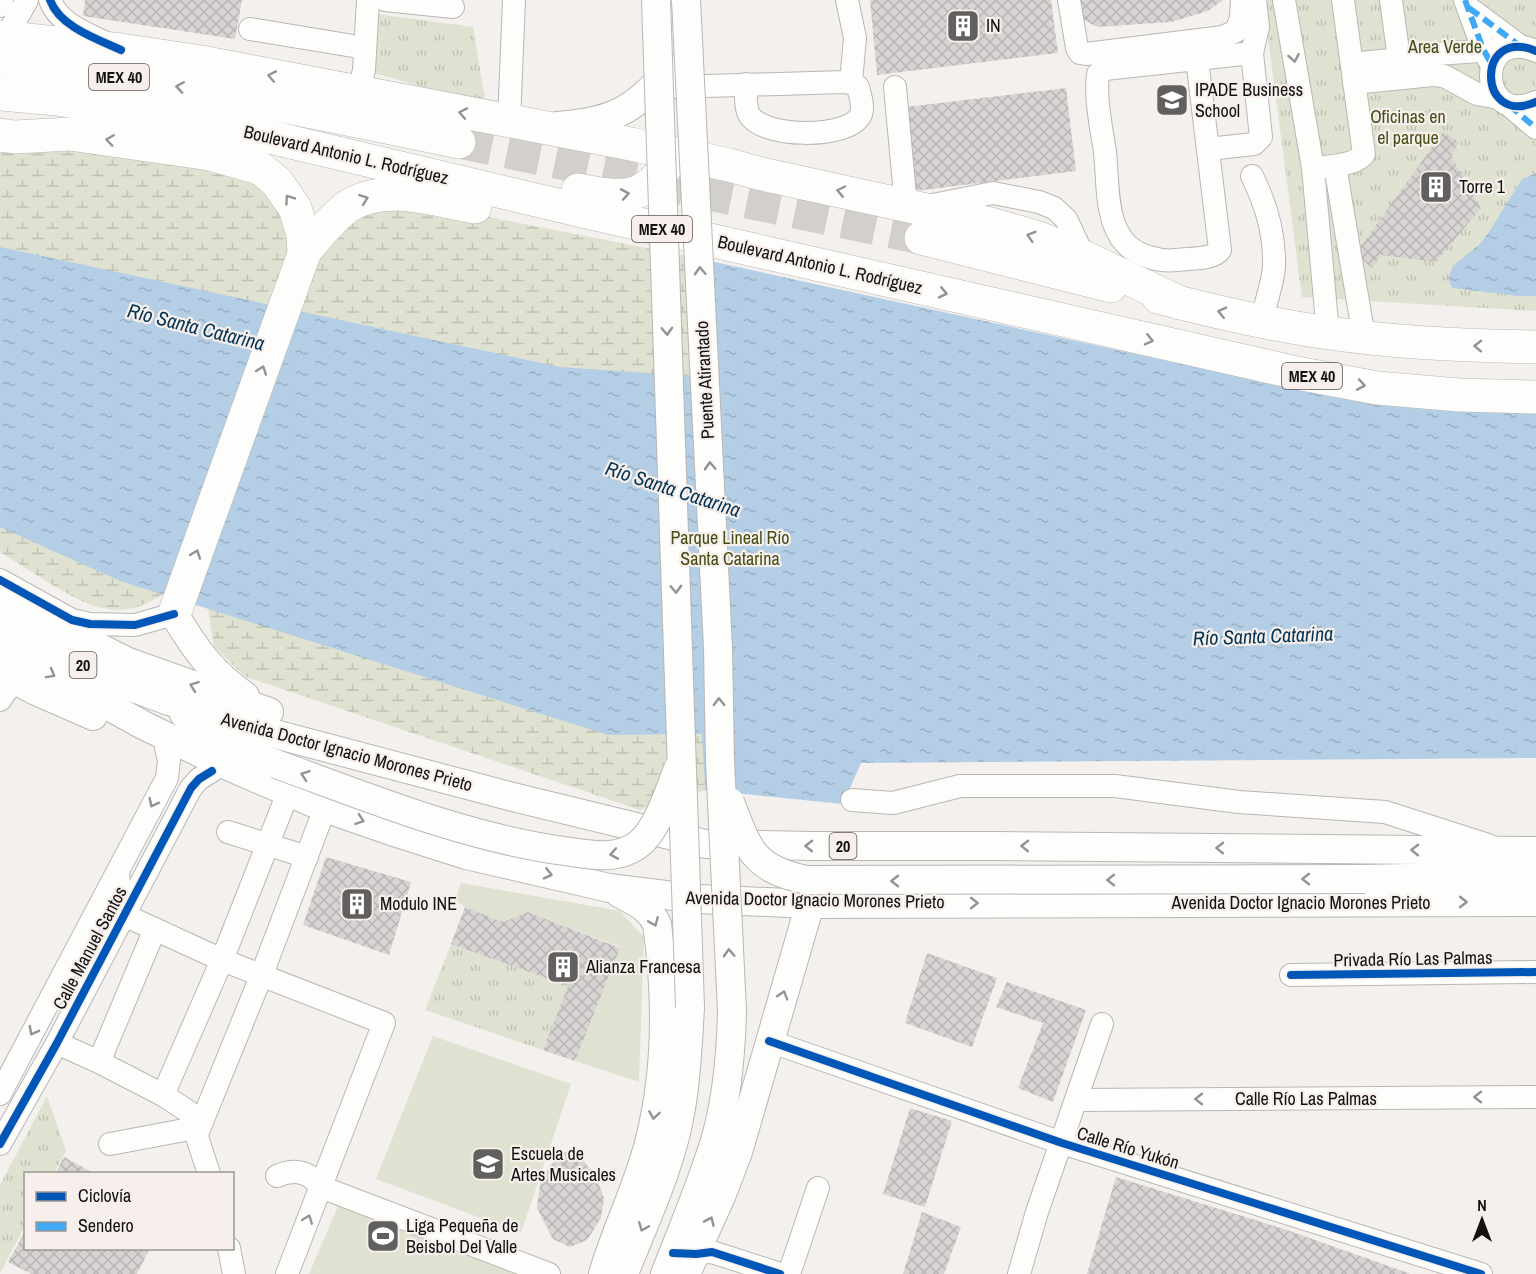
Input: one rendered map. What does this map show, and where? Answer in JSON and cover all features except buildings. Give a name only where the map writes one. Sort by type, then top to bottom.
[{"type":"highway","points":[[2,47],[121,50],[201,62],[358,94],[675,153],[729,165],[915,217],[1180,303],[1261,321],[1364,337],[1465,346],[1536,347]]},
{"type":"highway","name":"Boulevard Antonio L. Rodríguez","points":[[2,47],[70,69],[235,112],[319,149],[595,214],[1297,373],[1377,387],[1459,395],[1536,398]]},
{"type":"highway","name":"Boulevard Antonio L. Rodríguez","points":[[0,94],[235,112],[459,142]]},
{"type":"highway","points":[[5,132],[70,134],[210,154],[260,168],[277,182],[295,208],[303,234],[304,253]]},
{"type":"highway","points":[[319,149],[374,153],[446,163],[610,196],[626,196],[645,187],[663,172],[675,153]]},
{"type":"highway","points":[[675,153],[681,183],[706,215],[715,221],[948,271],[1017,290],[1076,312],[1092,327]]},
{"type":"highway","points":[[706,215],[699,201],[701,181],[708,172],[715,168],[729,165]]},
{"type":"highway","points":[[175,612],[304,253],[345,208],[366,197],[402,194],[538,218],[595,214]]},
{"type":"highway","points":[[915,217],[992,224],[1039,238],[1180,303]]},
{"type":"main road","name":"Puente Atirantado","points":[[624,1274],[673,1144],[681,1109],[690,1007],[656,0]]},
{"type":"main road","points":[[669,0],[675,153]]},
{"type":"main road","name":"Puente Atirantado","points":[[686,0],[717,637],[720,761]]},
{"type":"main road","points":[[542,127],[604,119],[626,110],[672,78]]},
{"type":"main road","points":[[0,598],[128,662],[269,712],[394,765]]},
{"type":"main road","points":[[175,612],[191,643],[211,669],[225,682],[269,712]]},
{"type":"main road","name":"Avenida Doctor Ignacio Morones Prieto","points":[[0,622],[107,678],[237,724],[509,796],[706,844],[1536,851]]},
{"type":"main road","name":"Avenida Doctor Ignacio Morones Prieto","points":[[0,646],[143,725],[280,782],[325,808],[466,855],[609,888],[698,899],[810,904],[1536,902]]},
{"type":"main road","points":[[5,684],[166,748],[212,771],[239,780],[280,782],[543,848],[600,856],[632,849],[649,834],[658,820],[682,761]]},
{"type":"main road","points":[[169,701],[198,728],[229,746],[280,782]]},
{"type":"main road","points":[[720,761],[727,793],[749,849],[774,870],[787,876],[807,880],[1365,879],[1536,875]]},
{"type":"main road","points":[[680,1264],[714,1143],[724,1100],[731,1052],[732,1011],[720,761]]},
{"type":"main road","points":[[603,1274],[650,1140],[662,1064],[663,1015],[657,924],[643,906],[609,888]]},
{"type":"main road","points":[[680,1264],[738,1152],[810,904]]},
{"type":"street","points":[[0,6],[2,0]]},
{"type":"street","points":[[2,47],[27,0]]},
{"type":"street","points":[[50,0],[57,13],[73,25],[121,50]]},
{"type":"street","points":[[358,94],[364,70],[368,0]]},
{"type":"street","points":[[385,0],[453,8]]},
{"type":"street","points":[[509,122],[514,0]]},
{"type":"street","points":[[847,0],[855,38],[851,82]]},
{"type":"street","points":[[1069,0],[1077,48],[1080,53],[1086,54],[1223,37],[1236,31],[1241,18],[1242,0]]},
{"type":"street","points":[[1208,149],[1254,144],[1261,137],[1252,53],[1258,27],[1255,0]]},
{"type":"street","points":[[1284,0],[1313,168],[1328,333]]},
{"type":"street","points":[[1313,168],[1335,166],[1359,159],[1364,154],[1343,0]]},
{"type":"street","points":[[1391,0],[1398,51],[1395,57]]},
{"type":"street","points":[[1467,4],[1521,48]]},
{"type":"street","points":[[1467,4],[1487,57],[1493,90],[1536,128]]},
{"type":"street","points":[[250,29],[365,48]]},
{"type":"street","points":[[1353,74],[1395,57],[1487,57],[1521,48]]},
{"type":"street","points":[[1197,59],[1221,250],[1214,255],[1171,261],[1137,254],[1127,246],[1117,232],[1110,210],[1098,99],[1098,74],[1105,69],[1252,53]]},
{"type":"street","points":[[1353,74],[1444,76],[1477,94],[1527,106],[1536,102]]},
{"type":"street","points":[[672,78],[746,84],[851,82],[858,87],[862,108],[856,121],[845,126],[820,133],[790,133],[754,121],[748,113],[746,84]]},
{"type":"street","points":[[895,87],[915,217]]},
{"type":"street","points":[[1335,166],[1364,337]]},
{"type":"street","points":[[1252,176],[1268,215],[1274,268],[1261,321]]},
{"type":"street","points":[[0,580],[72,620],[90,624],[135,625],[175,612]]},
{"type":"street","name":"Calle Manuel Santos","points":[[0,1094],[166,778],[169,760],[166,748]]},
{"type":"street","name":"Calle Manuel Santos","points":[[0,1144],[57,1043],[191,788],[199,779],[212,771]]},
{"type":"street","points":[[163,1095],[222,960],[268,845],[280,782]]},
{"type":"street","points":[[852,800],[893,803],[960,786],[1115,786],[1239,802],[1385,812],[1507,851]]},
{"type":"street","points":[[196,1131],[262,974],[325,808]]},
{"type":"street","points":[[228,832],[307,857]]},
{"type":"street","points":[[118,872],[141,884]]},
{"type":"street","points":[[118,872],[121,910],[124,915],[222,960],[384,1023],[287,1274]]},
{"type":"street","points":[[99,1062],[155,929]]},
{"type":"street","name":"Privada Río Las Palmas","points":[[1291,975],[1536,972]]},
{"type":"street","points":[[1019,1274],[1037,1212],[1102,1024]]},
{"type":"street","name":"Calle Río Yukón","points":[[769,1041],[1062,1143],[1481,1274]]},
{"type":"street","points":[[57,1043],[163,1095],[189,1112],[209,1172]]},
{"type":"street","name":"Calle Río Las Palmas","points":[[1077,1100],[1536,1097]]},
{"type":"street","points":[[110,1144],[196,1131]]},
{"type":"street","points":[[277,1176],[289,1170],[304,1172],[314,1178],[321,1187],[549,1274]]},
{"type":"street","points":[[789,1274],[818,1188]]},
{"type":"street","points":[[229,1250],[235,1273]]},
{"type":"street","points":[[680,1264],[711,1252],[780,1274]]},
{"type":"green space","name":"Oficinas en el parque","points":[[1263,0],[1536,0],[1536,311],[1302,297]]},
{"type":"green space","points":[[369,13],[473,27],[486,105],[364,70]]},
{"type":"green space","points":[[0,143],[214,165],[257,181],[284,214],[289,235],[287,257],[166,592],[136,607],[122,610],[94,606],[66,593],[0,552]]},
{"type":"green space","points":[[412,202],[687,256],[705,790],[640,810],[244,676],[214,646],[205,591],[314,265],[352,216]]},
{"type":"green space","points":[[461,883],[620,911],[644,937],[639,1082],[575,1061],[620,947],[528,912],[503,922],[465,907],[455,900]]},
{"type":"green space","points":[[451,944],[568,986],[543,1050],[425,1010]]},
{"type":"green space","points":[[433,1036],[571,1084],[521,1233],[376,1179]]},
{"type":"green space","points":[[47,1096],[66,1151],[55,1172],[24,1172],[24,1228],[0,1273],[0,1185]]},
{"type":"green space","name":"Liga Pequeña de Beisbol Del Valle","points":[[341,1199],[540,1274],[309,1274]]},
{"type":"water","points":[[1536,173],[1536,296],[1452,288],[1448,279],[1453,266],[1480,244],[1522,179]]},
{"type":"water","name":"Río Santa Catarina","points":[[0,247],[560,367],[690,376],[687,256],[1291,388],[1450,410],[1536,414],[1536,758],[861,763],[843,804],[705,790],[702,734],[608,735],[120,581],[0,527]]},
{"type":"tunnel","points":[[459,142],[921,238]]},
{"type":"marked path","points":[[1465,0],[1483,49],[1492,65]]},
{"type":"marked path","points":[[1469,8],[1520,46]]},
{"type":"marked path","points":[[1509,105],[1536,128]]},
{"type":"cycle path","points":[[50,0],[62,18],[71,25],[121,50]]},
{"type":"cycle path","points":[[1536,51],[1516,47],[1502,52],[1494,63],[1491,76],[1494,90],[1503,101],[1517,106],[1536,102]]},
{"type":"cycle path","points":[[0,580],[72,620],[90,624],[135,625],[174,614]]},
{"type":"cycle path","points":[[0,1144],[57,1043],[191,788],[199,779],[212,771]]},
{"type":"cycle path","points":[[1291,975],[1536,972]]},
{"type":"cycle path","points":[[769,1041],[1062,1143],[1481,1274]]},
{"type":"cycle path","points":[[673,1253],[712,1252],[780,1274]]},
{"type":"place","name":"IN","points":[[963,26]]},
{"type":"place","name":"IPADE Business School","points":[[1172,100]]},
{"type":"place","name":"Torre 1","points":[[1436,187]]},
{"type":"place","name":"Modulo INE","points":[[357,904]]},
{"type":"place","name":"Alianza Francesa","points":[[563,967]]},
{"type":"place","name":"Escuela de Artes Musicales","points":[[488,1164]]},
{"type":"place","name":"Liga Pequeña de Beisbol Del Valle","points":[[383,1236]]},
{"type":"park label","name":"Area Verde","points":[[1445,47]]},
{"type":"park label","name":"Parque Lineal Río Santa Catarina","points":[[730,548]]}]
